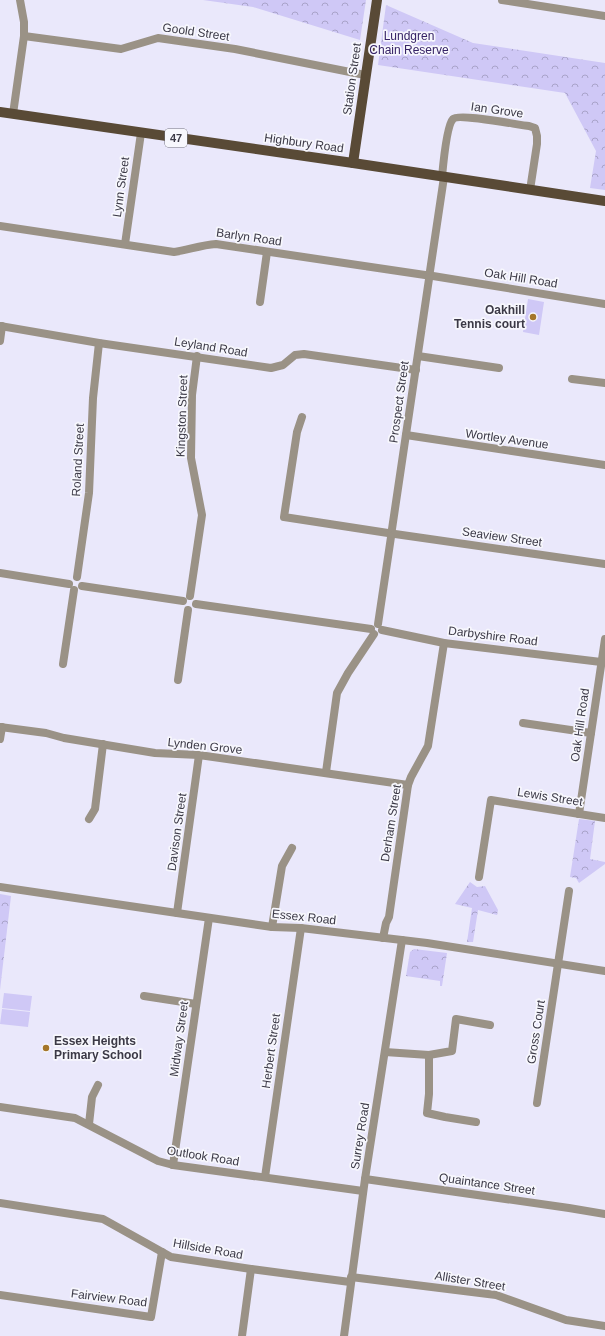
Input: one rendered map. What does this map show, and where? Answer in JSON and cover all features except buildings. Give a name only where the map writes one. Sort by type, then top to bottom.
[{"type":"main road","name":"Station Street","points":[[353,163],[377,0]]},
{"type":"main road","name":"Highbury Road","points":[[0,112],[605,201]]},
{"type":"street","points":[[13,114],[24,36],[24,22],[20,0]]},
{"type":"street","points":[[502,0],[605,16]]},
{"type":"street","name":"Goold Street","points":[[24,36],[121,49],[158,38],[235,49],[365,75]]},
{"type":"street","name":"Ian Grove","points":[[443,177],[448,130],[451,120],[457,117],[484,119],[535,128],[537,144],[530,190]]},
{"type":"street","name":"Lynn Street","points":[[125,244],[141,133]]},
{"type":"street","name":"Prospect Street","points":[[326,772],[337,693],[376,629],[392,533],[443,177]]},
{"type":"street","name":"Barlyn Road","points":[[0,226],[174,252],[183,251],[204,244],[216,244],[429,275]]},
{"type":"street","points":[[260,302],[267,252]]},
{"type":"street","name":"Oak Hill Road","points":[[429,275],[605,304]]},
{"type":"street","points":[[0,341],[1,326]]},
{"type":"street","name":"Leyland Road","points":[[1,326],[99,343],[197,356],[271,368],[283,365],[295,355],[304,354],[416,370]]},
{"type":"street","name":"Roland Street","points":[[77,577],[89,493],[93,398],[99,343]]},
{"type":"street","name":"Kingston Street","points":[[190,596],[202,515],[191,458],[192,395],[197,356]]},
{"type":"street","points":[[418,356],[499,368]]},
{"type":"street","points":[[572,379],[605,383]]},
{"type":"street","name":"Seaview Street","points":[[302,417],[297,432],[284,517],[605,564]]},
{"type":"street","name":"Wortley Avenue","points":[[406,435],[605,465]]},
{"type":"street","points":[[0,573],[72,587],[78,590],[82,586],[82,580],[77,577],[72,578],[72,587],[63,664]]},
{"type":"street","points":[[82,586],[182,602]]},
{"type":"street","points":[[182,602],[186,597],[190,596],[194,598],[196,604],[192,609],[188,610]]},
{"type":"street","points":[[182,602],[183,606],[188,610]]},
{"type":"street","name":"Darbyshire Road","points":[[196,604],[376,629],[444,642],[601,662]]},
{"type":"street","points":[[178,680],[188,610]]},
{"type":"street","name":"Oak Hill Road","points":[[579,814],[605,639]]},
{"type":"street","name":"Derham Street","points":[[386,939],[390,923],[389,917],[408,785],[428,746],[444,642]]},
{"type":"street","points":[[523,723],[591,733]]},
{"type":"street","points":[[0,739],[1,727]]},
{"type":"street","name":"Lynden Grove","points":[[1,727],[46,733],[155,753],[199,756],[326,772],[408,785]]},
{"type":"street","points":[[89,819],[95,809],[103,744]]},
{"type":"street","name":"Davison Street","points":[[178,913],[199,756]]},
{"type":"street","name":"Lewis Street","points":[[479,877],[491,800],[605,818]]},
{"type":"street","points":[[272,927],[282,866],[292,848]]},
{"type":"street","name":"Essex Road","points":[[0,887],[272,927],[301,928],[427,943],[605,971]]},
{"type":"street","name":"Gross Court","points":[[537,1103],[569,891]]},
{"type":"street","name":"Midway Street","points":[[173,1165],[210,918]]},
{"type":"street","name":"Herbert Street","points":[[265,1177],[301,928]]},
{"type":"street","name":"Surrey Road","points":[[344,1336],[363,1191],[402,940]]},
{"type":"street","points":[[144,996],[196,1004]]},
{"type":"street","points":[[385,1052],[429,1055],[452,1051],[456,1019],[490,1025]]},
{"type":"street","points":[[429,1055],[429,1094],[427,1113],[476,1122]]},
{"type":"street","points":[[89,1124],[92,1097],[98,1085]]},
{"type":"street","name":"Outlook Road","points":[[0,1107],[75,1118],[158,1161],[173,1165],[363,1191]]},
{"type":"street","name":"Quaintance Street","points":[[365,1180],[605,1214]]},
{"type":"street","name":"Hillside Road","points":[[0,1203],[103,1219],[171,1256],[251,1269],[351,1279]]},
{"type":"street","name":"Fairview Road","points":[[0,1295],[151,1317],[162,1252]]},
{"type":"street","points":[[242,1336],[251,1269]]},
{"type":"street","name":"Allister Street","points":[[351,1279],[496,1295],[566,1320],[605,1326]]},
{"type":"green space","name":"Lundgren Chain Reserve","points":[[203,0],[366,0],[360,40],[253,7]]},
{"type":"green space","name":"Lundgren Chain Reserve","points":[[386,5],[473,43],[605,63],[605,190],[590,188],[596,151],[565,93],[378,65]]},
{"type":"green space","name":"Oakhill Tennis court","points":[[528,299],[544,302],[539,335],[523,332]]},
{"type":"green space","points":[[579,819],[595,821],[590,859],[605,862],[605,864],[579,883],[576,878],[570,877]]},
{"type":"green space","points":[[470,882],[477,887],[485,886],[498,910],[497,915],[478,910],[473,942],[467,942],[472,908],[455,904]]},
{"type":"green space","points":[[0,894],[11,896],[0,990]]},
{"type":"green space","points":[[414,949],[447,953],[442,986],[440,986],[440,981],[406,976],[410,952]]},
{"type":"green space","points":[[4,993],[32,996],[30,1011],[2,1008]]},
{"type":"green space","points":[[2,1009],[30,1012],[28,1027],[0,1024]]},
{"type":"place","name":"Oakhill Tennis court","points":[[533,317]]},
{"type":"place","name":"Essex Heights Primary School","points":[[46,1048]]}]
